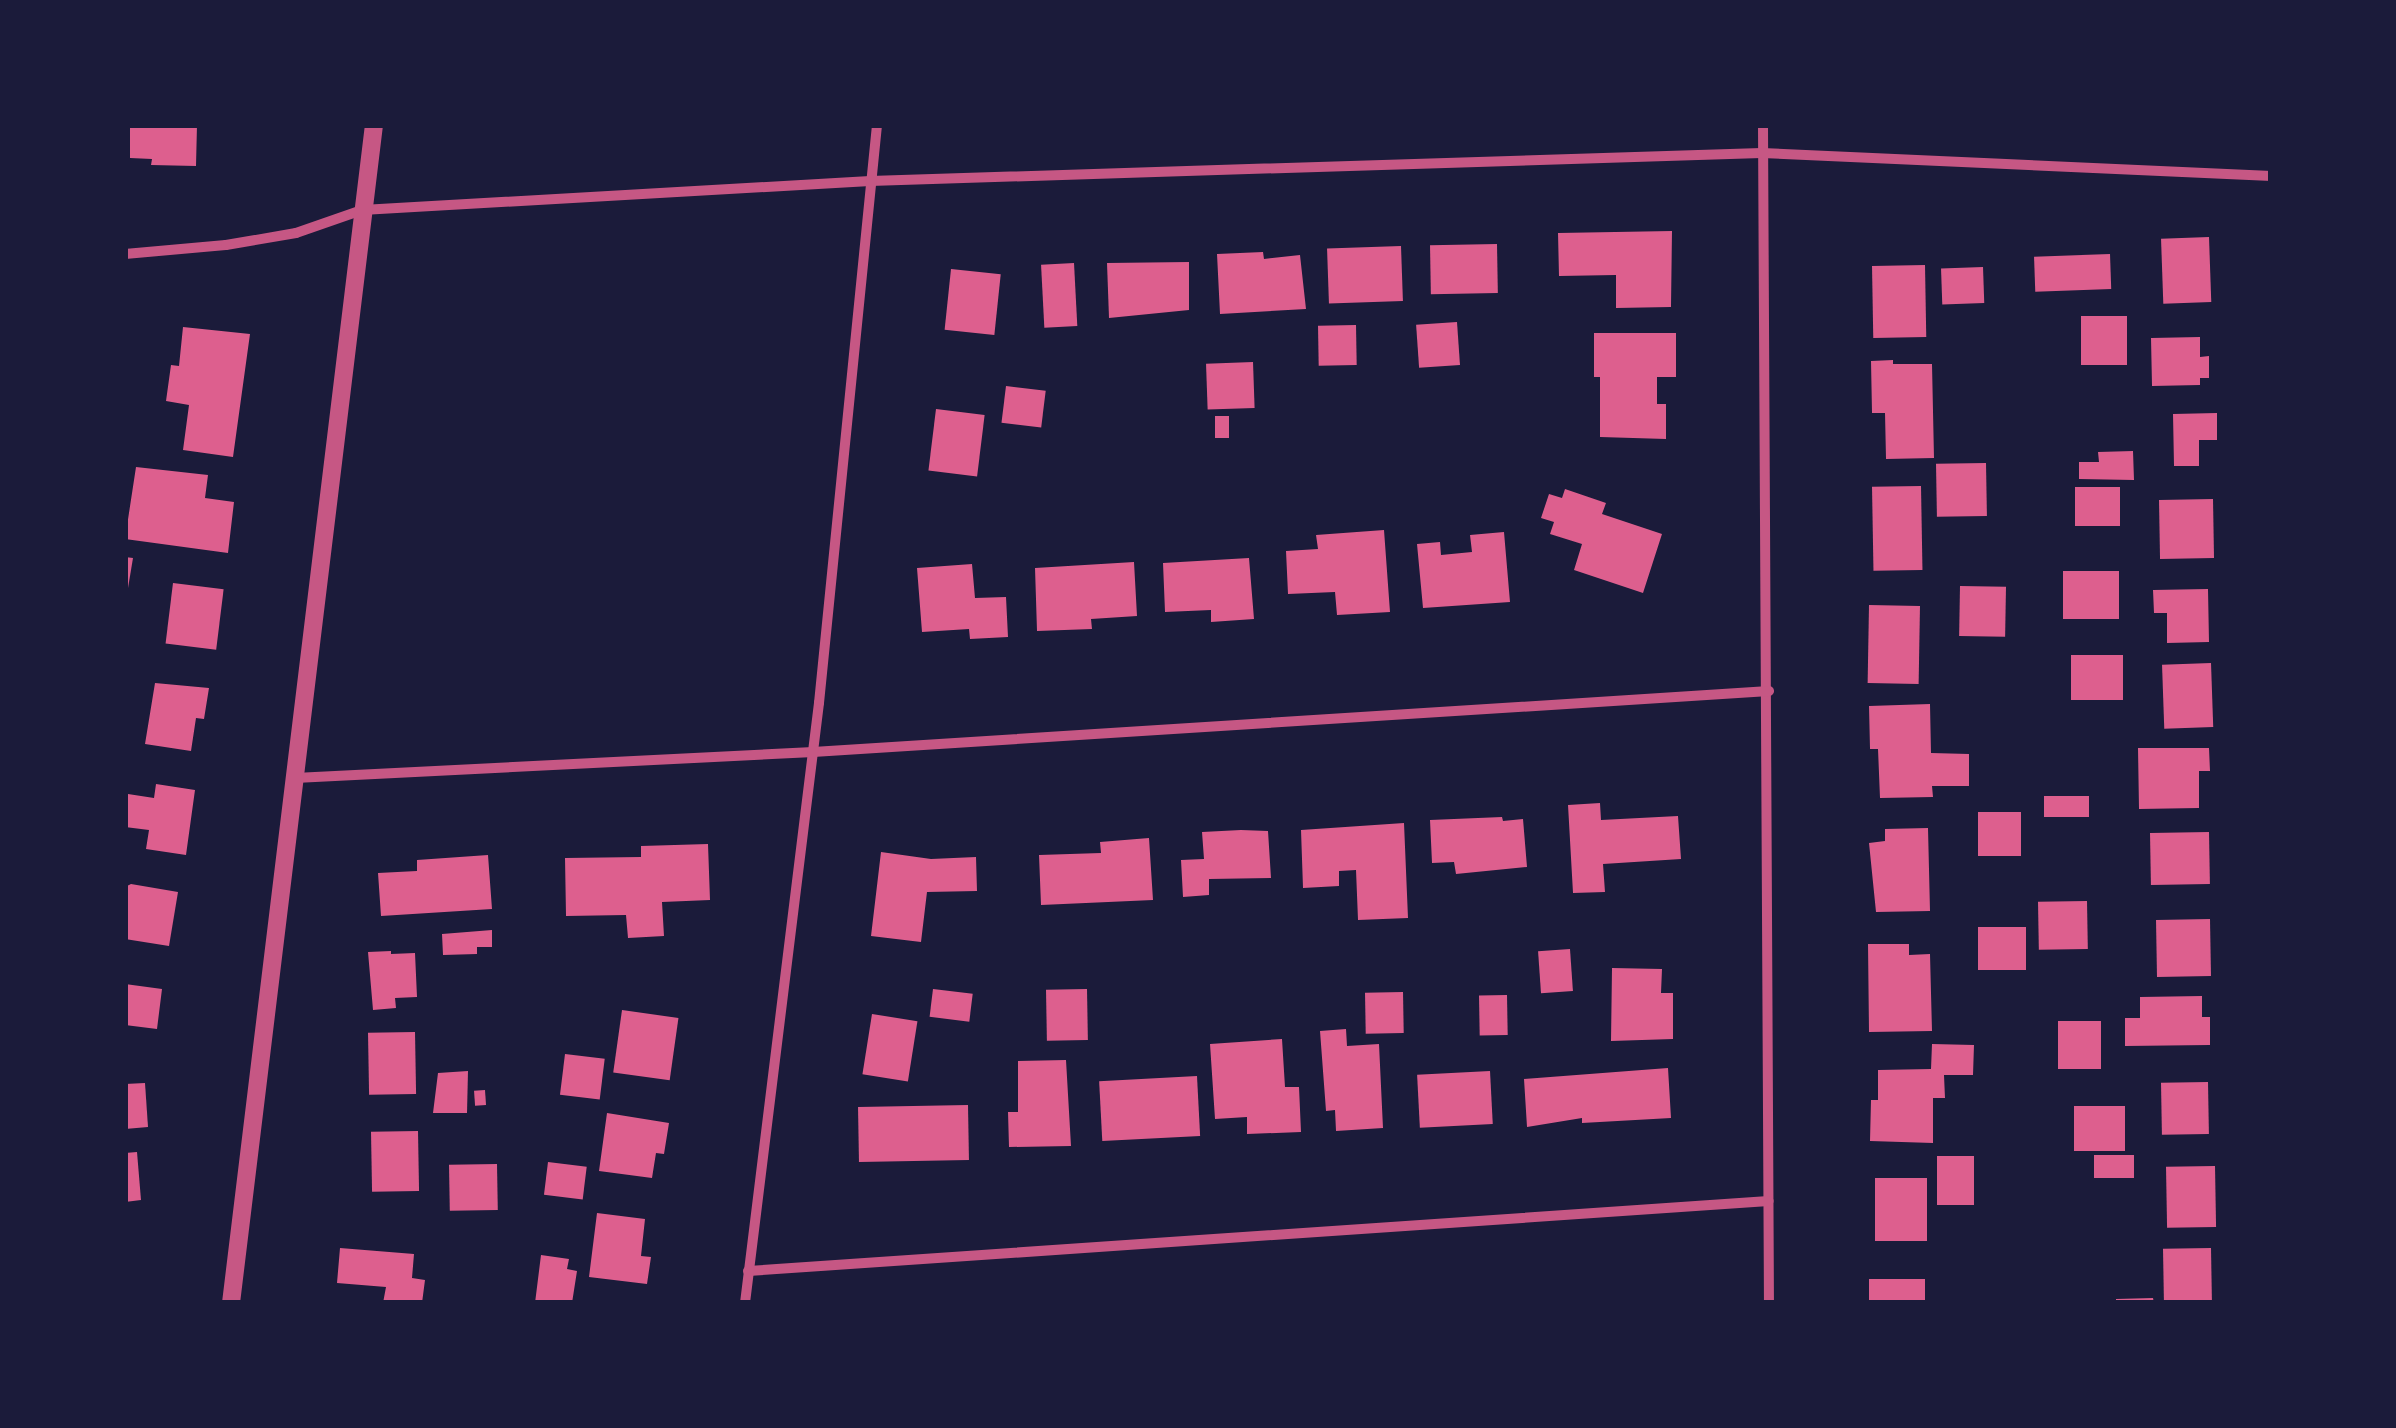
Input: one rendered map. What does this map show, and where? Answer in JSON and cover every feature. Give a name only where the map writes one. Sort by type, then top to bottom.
[{"type":"street","points":[[231,1303],[374,125]]},
{"type":"street","points":[[746,1303],[813,752],[877,125]]},
{"type":"street","points":[[1763,125],[1769,691],[1769,1303]]},
{"type":"street","points":[[125,254],[226,246],[296,233],[362,210],[870,181],[1762,153],[2271,176]]},
{"type":"street","points":[[296,778],[813,752],[1769,691]]},
{"type":"street","points":[[748,1271],[1770,1201]]},
{"type":"building","points":[[130,125],[197,125],[196,166],[151,165],[152,159],[130,158]]},
{"type":"building","points":[[1672,231],[1671,307],[1616,308],[1616,275],[1559,276],[1558,233]]},
{"type":"building","points":[[2209,237],[2211,302],[2163,304],[2161,239]]},
{"type":"building","points":[[1497,244],[1498,293],[1431,294],[1430,245]]},
{"type":"building","points":[[1401,246],[1403,301],[1329,304],[1327,249]]},
{"type":"building","points":[[1263,252],[1264,259],[1300,255],[1306,309],[1220,314],[1217,254]]},
{"type":"building","points":[[2110,254],[2111,289],[2035,292],[2034,257]]},
{"type":"building","points":[[1189,262],[1189,310],[1109,318],[1107,263]]},
{"type":"building","points":[[1074,263],[1077,326],[1044,328],[1041,265]]},
{"type":"building","points":[[1925,265],[1926,337],[1873,338],[1872,266]]},
{"type":"building","points":[[1983,267],[1984,303],[1942,304],[1941,268]]},
{"type":"building","points":[[951,269],[1001,274],[994,335],[945,330]]},
{"type":"building","points":[[2081,316],[2127,316],[2127,365],[2081,365]]},
{"type":"building","points":[[1457,322],[1460,365],[1419,368],[1416,325]]},
{"type":"building","points":[[1356,325],[1357,365],[1319,366],[1318,326]]},
{"type":"building","points":[[183,327],[250,334],[233,457],[183,450],[189,405],[166,401],[171,365],[179,366]]},
{"type":"building","points":[[1594,333],[1676,333],[1676,377],[1657,377],[1657,404],[1666,404],[1666,439],[1600,437],[1600,377],[1594,377]]},
{"type":"building","points":[[2200,337],[2200,357],[2209,356],[2209,378],[2200,378],[2200,385],[2152,386],[2151,338]]},
{"type":"building","points":[[1893,360],[1893,364],[1932,364],[1934,458],[1886,459],[1885,413],[1872,413],[1871,361]]},
{"type":"building","points":[[1253,362],[1255,408],[1208,410],[1206,364]]},
{"type":"building","points":[[1006,386],[1046,391],[1041,428],[1001,423]]},
{"type":"building","points":[[936,409],[985,415],[977,477],[928,471]]},
{"type":"building","points":[[2217,413],[2217,440],[2199,440],[2199,466],[2174,466],[2173,414]]},
{"type":"building","points":[[1215,416],[1229,416],[1229,438],[1215,438]]},
{"type":"building","points":[[2133,451],[2134,480],[2079,479],[2079,462],[2099,462],[2098,452]]},
{"type":"building","points":[[1986,463],[1987,516],[1937,517],[1936,464]]},
{"type":"building","points":[[136,467],[208,475],[205,498],[234,502],[228,553],[125,539]]},
{"type":"building","points":[[1921,486],[1922,570],[1873,571],[1872,487]]},
{"type":"building","points":[[2075,487],[2120,487],[2120,526],[2075,526]]},
{"type":"building","points":[[1565,489],[1606,503],[1602,514],[1662,534],[1643,593],[1574,570],[1582,544],[1550,534],[1554,522],[1541,518],[1549,494],[1562,498]]},
{"type":"building","points":[[2213,499],[2214,558],[2160,559],[2159,500]]},
{"type":"building","points":[[1384,530],[1390,612],[1337,615],[1335,592],[1288,594],[1286,551],[1318,549],[1316,535]]},
{"type":"building","points":[[1504,532],[1510,602],[1423,608],[1417,544],[1440,542],[1441,555],[1472,552],[1470,535]]},
{"type":"building","points":[[125,557],[133,558],[127,594],[125,594]]},
{"type":"building","points":[[1249,558],[1254,619],[1211,622],[1211,610],[1165,612],[1163,563]]},
{"type":"building","points":[[1134,562],[1137,616],[1091,619],[1092,629],[1037,631],[1035,568]]},
{"type":"building","points":[[972,564],[975,598],[1006,597],[1008,637],[970,639],[969,629],[922,632],[917,568]]},
{"type":"building","points":[[2063,571],[2119,571],[2119,619],[2063,619]]},
{"type":"building","points":[[173,583],[224,589],[216,650],[166,644]]},
{"type":"building","points":[[1960,586],[2006,587],[2005,637],[1959,636]]},
{"type":"building","points":[[2208,589],[2209,642],[2167,643],[2167,613],[2154,613],[2153,590]]},
{"type":"building","points":[[1869,605],[1920,606],[1919,684],[1868,683]]},
{"type":"building","points":[[2071,655],[2123,655],[2123,700],[2071,700]]},
{"type":"building","points":[[2211,663],[2213,727],[2164,729],[2162,665]]},
{"type":"building","points":[[155,683],[209,688],[204,719],[196,718],[191,751],[145,744]]},
{"type":"building","points":[[1930,704],[1931,753],[1969,754],[1969,786],[1932,786],[1933,797],[1880,798],[1878,749],[1870,749],[1869,706]]},
{"type":"building","points":[[2138,748],[2209,748],[2210,771],[2199,771],[2199,808],[2139,809]]},
{"type":"building","points":[[156,784],[195,790],[186,855],[146,849],[149,830],[125,827],[128,794],[154,798]]},
{"type":"building","points":[[2044,796],[2089,796],[2089,817],[2044,817]]},
{"type":"building","points":[[1600,803],[1601,820],[1678,816],[1681,859],[1603,864],[1605,892],[1573,893],[1568,805]]},
{"type":"building","points":[[1978,812],[2021,812],[2021,856],[1978,856]]},
{"type":"building","points":[[1502,817],[1503,821],[1523,819],[1527,867],[1456,874],[1454,862],[1432,863],[1430,820]]},
{"type":"building","points":[[1404,823],[1408,918],[1358,920],[1356,870],[1339,871],[1339,886],[1303,888],[1301,830]]},
{"type":"building","points":[[1928,828],[1930,911],[1876,912],[1869,843],[1885,841],[1885,829]]},
{"type":"building","points":[[1268,831],[1271,878],[1209,879],[1209,895],[1183,897],[1181,860],[1204,859],[1202,832]]},
{"type":"building","points":[[2209,832],[2210,884],[2151,885],[2150,833]]},
{"type":"building","points":[[1149,838],[1153,900],[1041,905],[1039,855],[1101,853],[1100,842]]},
{"type":"building","points":[[708,844],[710,900],[662,902],[664,936],[628,938],[626,915],[566,916],[565,858],[641,857],[641,846]]},
{"type":"building","points":[[881,852],[931,859],[976,857],[977,891],[927,892],[921,942],[871,936]]},
{"type":"building","points":[[488,855],[492,909],[381,916],[378,873],[417,871],[417,860]]},
{"type":"building","points":[[131,884],[178,892],[169,946],[125,939],[125,887]]},
{"type":"building","points":[[2087,901],[2088,949],[2039,950],[2038,902]]},
{"type":"building","points":[[2210,919],[2211,976],[2157,977],[2156,920]]},
{"type":"building","points":[[1978,927],[2026,927],[2026,970],[1978,970]]},
{"type":"building","points":[[492,930],[492,947],[477,947],[477,954],[443,955],[442,934]]},
{"type":"building","points":[[1868,944],[1909,944],[1909,955],[1930,954],[1932,1031],[1869,1032]]},
{"type":"building","points":[[1570,949],[1573,991],[1541,993],[1538,951]]},
{"type":"building","points":[[368,952],[415,953],[417,997],[395,998],[396,1008],[373,1010]]},
{"type":"building","points":[[1612,968],[1662,969],[1661,993],[1673,993],[1673,1039],[1611,1041]]},
{"type":"building","points":[[125,984],[162,989],[157,1029],[125,1025]]},
{"type":"building","points":[[933,989],[973,994],[969,1022],[930,1017]]},
{"type":"building","points":[[1087,989],[1088,1040],[1047,1041],[1046,990]]},
{"type":"building","points":[[1403,992],[1404,1033],[1366,1034],[1365,993]]},
{"type":"building","points":[[1479,995],[1507,995],[1508,1035],[1480,1035]]},
{"type":"building","points":[[2202,996],[2202,1017],[2210,1017],[2210,1045],[2125,1046],[2125,1018],[2140,1018],[2140,997]]},
{"type":"building","points":[[622,1010],[678,1018],[670,1080],[613,1072]]},
{"type":"building","points":[[872,1014],[917,1021],[908,1081],[862,1074]]},
{"type":"building","points":[[2058,1021],[2101,1021],[2101,1069],[2058,1069]]},
{"type":"building","points":[[1346,1029],[1347,1046],[1379,1044],[1383,1128],[1336,1131],[1335,1110],[1326,1111],[1320,1031]]},
{"type":"building","points":[[415,1032],[416,1094],[369,1095],[368,1033]]},
{"type":"building","points":[[1282,1039],[1285,1087],[1299,1087],[1301,1132],[1247,1134],[1247,1117],[1215,1119],[1210,1044]]},
{"type":"building","points":[[1932,1044],[1974,1045],[1973,1075],[1944,1075],[1945,1098],[1933,1098],[1933,1143],[1870,1141],[1871,1100],[1878,1100],[1878,1070],[1931,1069]]},
{"type":"building","points":[[565,1054],[605,1059],[600,1100],[560,1095]]},
{"type":"building","points":[[1066,1060],[1071,1146],[1009,1147],[1008,1112],[1018,1112],[1018,1061]]},
{"type":"building","points":[[1668,1068],[1671,1118],[1582,1123],[1582,1118],[1527,1127],[1524,1079]]},
{"type":"building","points":[[468,1071],[467,1113],[433,1113],[438,1073]]},
{"type":"building","points":[[1490,1071],[1493,1124],[1420,1128],[1417,1075]]},
{"type":"building","points":[[1197,1076],[1200,1136],[1102,1141],[1099,1081]]},
{"type":"building","points":[[2208,1082],[2209,1134],[2162,1135],[2161,1083]]},
{"type":"building","points":[[145,1083],[148,1127],[125,1129],[125,1084]]},
{"type":"building","points":[[485,1090],[486,1105],[475,1106],[474,1091]]},
{"type":"building","points":[[968,1105],[969,1160],[859,1162],[858,1107]]},
{"type":"building","points":[[2074,1106],[2125,1106],[2125,1151],[2074,1151]]},
{"type":"building","points":[[607,1113],[669,1123],[664,1154],[656,1153],[652,1178],[599,1171]]},
{"type":"building","points":[[418,1131],[419,1191],[372,1192],[371,1132]]},
{"type":"building","points":[[137,1152],[141,1200],[125,1202],[125,1153]]},
{"type":"building","points":[[2094,1155],[2134,1155],[2134,1178],[2094,1178]]},
{"type":"building","points":[[1937,1156],[1974,1156],[1974,1205],[1937,1205]]},
{"type":"building","points":[[548,1162],[587,1167],[583,1200],[544,1195]]},
{"type":"building","points":[[497,1164],[498,1210],[450,1211],[449,1165]]},
{"type":"building","points":[[2215,1166],[2216,1227],[2167,1228],[2166,1167]]},
{"type":"building","points":[[1875,1178],[1927,1178],[1927,1241],[1875,1241]]},
{"type":"building","points":[[597,1213],[645,1219],[641,1256],[651,1257],[647,1284],[589,1277]]},
{"type":"building","points":[[340,1248],[414,1254],[412,1278],[425,1280],[422,1303],[383,1303],[386,1287],[337,1283]]},
{"type":"building","points":[[2211,1248],[2212,1303],[2164,1303],[2163,1249]]},
{"type":"building","points":[[541,1255],[569,1259],[567,1269],[577,1271],[572,1303],[535,1303]]},
{"type":"building","points":[[1869,1279],[1925,1279],[1925,1303],[1869,1303]]},
{"type":"building","points":[[2153,1298],[2154,1303],[2116,1303],[2116,1299]]}]
